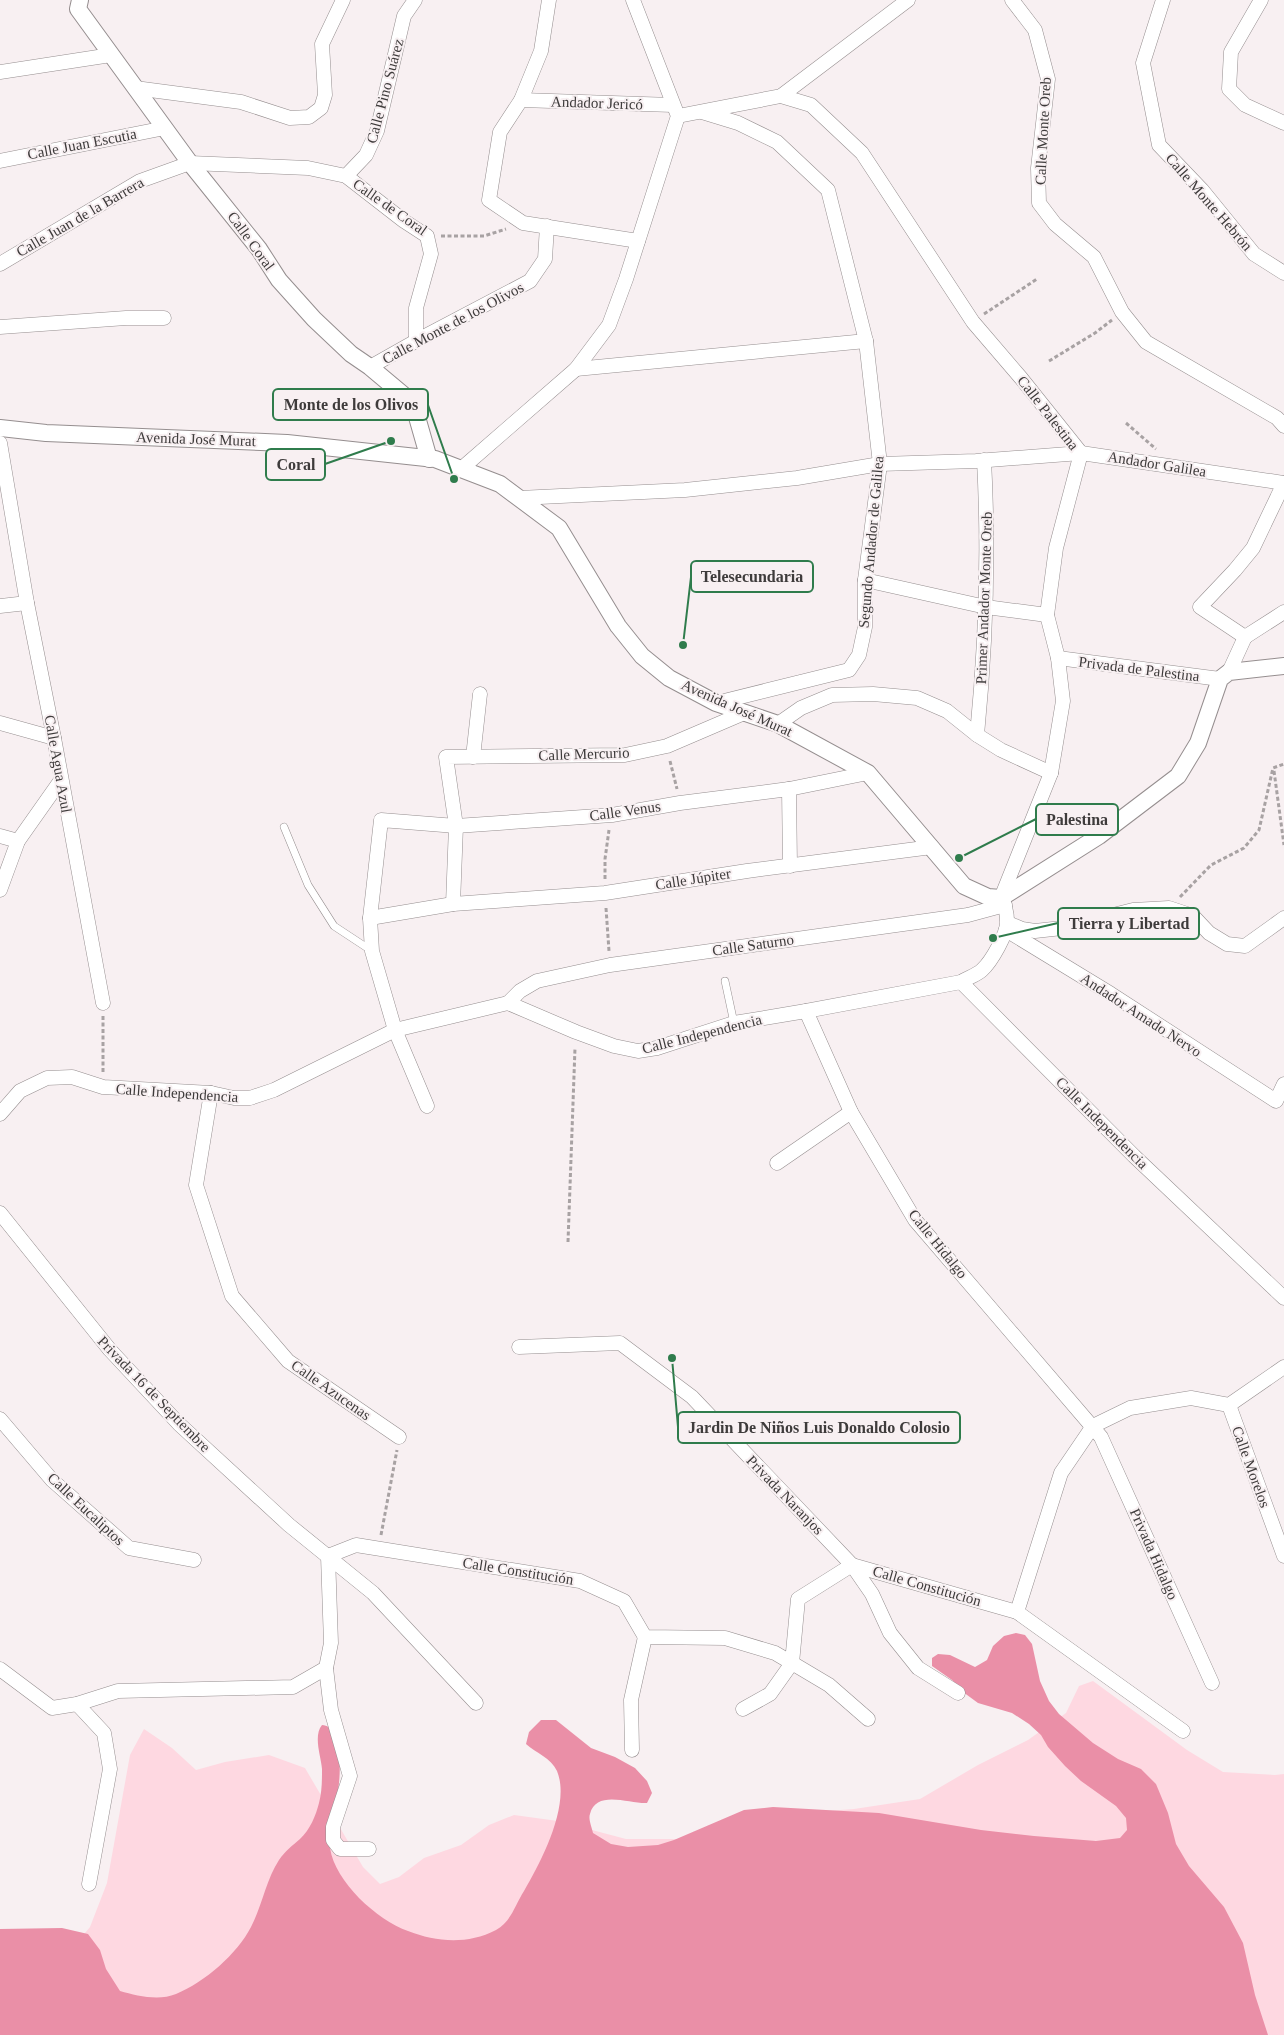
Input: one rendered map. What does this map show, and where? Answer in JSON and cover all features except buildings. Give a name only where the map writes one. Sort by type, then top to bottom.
[{"type":"street","points":[[135,88],[242,102],[290,118],[309,117],[321,108],[324,95],[322,44],[343,0]]},
{"type":"street","name":"Calle Pino Suárez","points":[[346,176],[366,154],[376,132],[404,16],[414,0]]},
{"type":"street","points":[[548,0],[541,51],[521,100],[500,132],[489,200],[523,223],[638,241]]},
{"type":"street","points":[[461,469],[576,369],[609,325],[638,241],[676,110],[633,0]]},
{"type":"street","points":[[702,112],[781,96],[908,0]]},
{"type":"street","name":"Calle Monte Oreb","points":[[1012,0],[1035,30],[1048,79],[1038,168],[1040,202],[1055,224],[1094,257],[1122,312],[1146,342],[1277,418],[1284,426]]},
{"type":"street","name":"Calle Monte Hebrón","points":[[1163,0],[1143,63],[1159,145],[1202,190],[1254,254],[1284,273]]},
{"type":"street","points":[[1261,0],[1231,52],[1229,89],[1245,105],[1284,123]]},
{"type":"street","name":"Calle Coral","points":[[77,3],[135,88],[190,163],[259,249],[279,280],[314,319],[351,354],[370,367],[413,403],[429,459]]},
{"type":"street","points":[[0,72],[111,55]]},
{"type":"street","name":"Calle Palestina","points":[[781,96],[811,106],[862,153],[973,322],[1081,453],[1056,548],[1047,614],[1058,658],[1063,701],[1052,773],[1003,901]]},
{"type":"street","name":"Andador Jericó","points":[[521,100],[702,112]]},
{"type":"street","name":"Segundo Andador de Galilea","points":[[702,112],[738,123],[777,142],[828,190],[866,341],[880,464],[865,580],[865,627],[859,655],[849,670],[716,703]]},
{"type":"street","name":"Calle Juan Escutia","points":[[0,161],[165,128]]},
{"type":"street","points":[[190,163],[308,168],[346,176]]},
{"type":"street","name":"Calle Juan de la Barrera","points":[[0,264],[140,181],[190,163]]},
{"type":"street","name":"Calle de Coral","points":[[346,176],[404,221],[427,236]]},
{"type":"street","name":"Calle Monte de los Olivos","points":[[370,367],[530,281],[545,259],[547,226]]},
{"type":"street","points":[[416,341],[416,308],[432,254],[427,236]]},
{"type":"street","points":[[0,327],[126,318],[164,318]]},
{"type":"street","points":[[576,369],[866,341]]},
{"type":"street","name":"Avenida José Murat","points":[[0,428],[46,433],[287,443],[435,460],[500,484],[559,528],[618,626],[642,656],[669,678],[716,703],[778,724],[868,773],[964,886],[988,898],[1003,901]]},
{"type":"street","name":"Calle Agua Azul","points":[[0,443],[27,603],[103,1003]]},
{"type":"street","name":"Andador Galilea","points":[[519,498],[694,489],[797,478],[880,464],[984,460],[1081,453],[1284,483]]},
{"type":"street","name":"Primer Andador Monte Oreb","points":[[977,735],[986,608],[988,525],[984,460]]},
{"type":"street","points":[[1246,637],[1200,607],[1236,570],[1253,548],[1284,483]]},
{"type":"street","points":[[865,580],[986,608],[1047,614]]},
{"type":"street","points":[[0,606],[27,603]]},
{"type":"street","points":[[961,982],[982,971],[996,952],[1007,926],[1003,901],[1100,836],[1178,776],[1198,743],[1225,675],[1246,637],[1284,612]]},
{"type":"street","name":"Privada de Palestina","points":[[1058,658],[1225,675]]},
{"type":"street","points":[[1225,675],[1284,666]]},
{"type":"street","points":[[473,757],[480,694]]},
{"type":"street","points":[[778,724],[801,708],[832,695],[873,694],[917,698],[947,711],[977,735],[1001,750],[1052,773]]},
{"type":"street","name":"Calle Mercurio","points":[[456,826],[446,757],[625,755],[667,746],[744,713]]},
{"type":"street","points":[[0,723],[54,738]]},
{"type":"street","name":"Calle Venus","points":[[370,918],[381,820],[456,826],[612,815],[680,803],[789,789],[868,773]]},
{"type":"street","points":[[0,890],[18,841],[61,780]]},
{"type":"street","points":[[789,789],[790,866]]},
{"type":"street","points":[[453,904],[456,826]]},
{"type":"street","points":[[0,836],[18,841]]},
{"type":"street","name":"Calle Júpiter","points":[[370,918],[453,904],[605,893],[747,870],[932,847]]},
{"type":"street","name":"Calle Saturno","points":[[508,1002],[520,991],[537,982],[610,965],[968,915],[1003,901]]},
{"type":"street","points":[[1007,926],[1035,931],[1062,928],[1133,910],[1169,908],[1192,916],[1209,933],[1227,944],[1245,946],[1284,918]]},
{"type":"street","points":[[370,918],[372,951],[395,1030],[428,1106]]},
{"type":"street","name":"Andador Amado Nervo","points":[[1007,926],[1276,1101],[1284,1084]]},
{"type":"street","name":"Calle Independencia","points":[[0,1114],[20,1091],[46,1078],[72,1077],[103,1087],[211,1093],[234,1098],[250,1098],[274,1090],[395,1030],[508,1002],[576,1032],[614,1046],[638,1051],[657,1048],[734,1023],[961,982],[1134,1156],[1284,1298]]},
{"type":"street","name":"Calle Hidalgo","points":[[806,1011],[851,1112],[915,1220],[1093,1426]]},
{"type":"street","name":"Calle Azucenas","points":[[211,1093],[196,1185],[232,1296],[288,1361],[399,1437]]},
{"type":"street","points":[[777,1163],[851,1112]]},
{"type":"street","name":"Privada 16 de Septiembre","points":[[0,1213],[110,1350],[179,1424],[289,1525],[373,1593],[476,1703]]},
{"type":"street","name":"Privada Naranjos","points":[[520,1347],[620,1343],[692,1397],[852,1566],[872,1594],[890,1633],[918,1668],[958,1693]]},
{"type":"street","points":[[1183,1731],[1017,1612],[1061,1472],[1093,1426],[1130,1408],[1191,1398],[1229,1405],[1284,1367]]},
{"type":"street","name":"Calle Morelos","points":[[1229,1405],[1284,1556]]},
{"type":"street","name":"Calle Eucaliptos","points":[[0,1419],[52,1480],[128,1548],[194,1560]]},
{"type":"street","name":"Privada Hidalgo","points":[[1093,1426],[1102,1437],[1212,1683]]},
{"type":"street","name":"Calle Constitución","points":[[328,1556],[356,1545],[580,1581],[624,1602],[645,1637]]},
{"type":"street","points":[[328,1556],[330,1643],[326,1668],[331,1710],[350,1776],[333,1826],[333,1840],[340,1848],[369,1849]]},
{"type":"street","name":"Calle Constitución","points":[[792,1663],[798,1599],[852,1566],[1017,1612]]},
{"type":"street","points":[[632,1750],[631,1700],[645,1637],[725,1638],[775,1653],[829,1685],[868,1719]]},
{"type":"street","points":[[743,1709],[770,1694],[792,1663]]},
{"type":"street","points":[[0,1669],[52,1708],[77,1704],[118,1691],[293,1687],[326,1668]]},
{"type":"street","points":[[77,1704],[104,1733],[110,1769],[88,1884]]},
{"type":"lane","points":[[284,828],[308,885],[334,926],[372,951]]},
{"type":"lane","points":[[725,981],[734,1023]]},
{"type":"path","name":"Calle de Coral","points":[[427,236],[484,236],[523,223]]},
{"type":"path","points":[[973,322],[1037,279]]},
{"type":"path","points":[[1049,361],[1095,333],[1122,312]]},
{"type":"path","points":[[1126,423],[1174,467]]},
{"type":"path","points":[[667,746],[680,803]]},
{"type":"path","points":[[1274,768],[1284,764]]},
{"type":"path","points":[[1274,768],[1284,845]]},
{"type":"path","points":[[1169,908],[1211,866],[1244,848],[1259,830],[1274,768]]},
{"type":"path","points":[[610,965],[605,893],[605,859],[612,815]]},
{"type":"path","points":[[103,1003],[103,1087]]},
{"type":"path","points":[[568,1242],[576,1032]]},
{"type":"path","points":[[378,1548],[399,1437]]},
{"type":"shaded area","points":[[1016,1633],[1025,1635],[1032,1644],[1040,1681],[1049,1701],[1059,1714],[1093,1743],[1118,1759],[1141,1769],[1156,1784],[1168,1813],[1176,1844],[1189,1866],[1224,1907],[1243,1943],[1255,1995],[1268,2035],[0,2035],[0,1929],[62,1928],[88,1934],[100,1950],[106,1969],[120,1991],[148,1997],[169,1996],[187,1989],[209,1975],[229,1957],[251,1927],[279,1860],[310,1827],[319,1803],[321,1790],[322,1769],[318,1735],[322,1725],[329,1727],[332,1731],[339,1752],[339,1780],[330,1848],[340,1874],[359,1898],[383,1918],[396,1926],[429,1938],[463,1940],[485,1935],[501,1927],[512,1913],[538,1865],[552,1833],[560,1800],[560,1785],[554,1766],[526,1744],[529,1732],[541,1720],[556,1720],[591,1748],[615,1757],[635,1768],[647,1781],[652,1793],[647,1803],[606,1800],[593,1806],[590,1821],[593,1833],[611,1844],[628,1847],[658,1845],[744,1810],[773,1807],[879,1813],[981,1830],[1034,1836],[1096,1841],[1120,1838],[1127,1830],[1126,1818],[1116,1806],[1081,1781],[1065,1766],[1048,1747],[1041,1735],[1029,1724],[1012,1713],[978,1703],[963,1692],[952,1680],[932,1666],[932,1658],[938,1654],[950,1655],[975,1667],[987,1660],[993,1646],[1004,1636]]},
{"type":"shaded area","points":[[1093,1681],[1187,1750],[1223,1772],[1284,1774],[1284,2035],[0,2035],[90,1927],[107,1883],[130,1755],[144,1729],[172,1748],[196,1770],[225,1762],[269,1755],[305,1768],[363,1867],[380,1884],[399,1877],[424,1858],[461,1845],[489,1825],[514,1815],[558,1821],[626,1839],[705,1839],[771,1815],[854,1809],[920,1799],[978,1765],[1028,1740],[1066,1713],[1079,1686]]},
{"type":"place","name":"Coral","points":[[391,441]]},
{"type":"place","name":"Monte de los Olivos","points":[[454,479]]},
{"type":"place","name":"Telesecundaria","points":[[683,645]]},
{"type":"place","name":"Palestina","points":[[959,858]]},
{"type":"place","name":"Tierra y Libertad","points":[[993,938]]},
{"type":"place","name":"Jardin De Niños Luis Donaldo Colosio","points":[[672,1358]]}]
